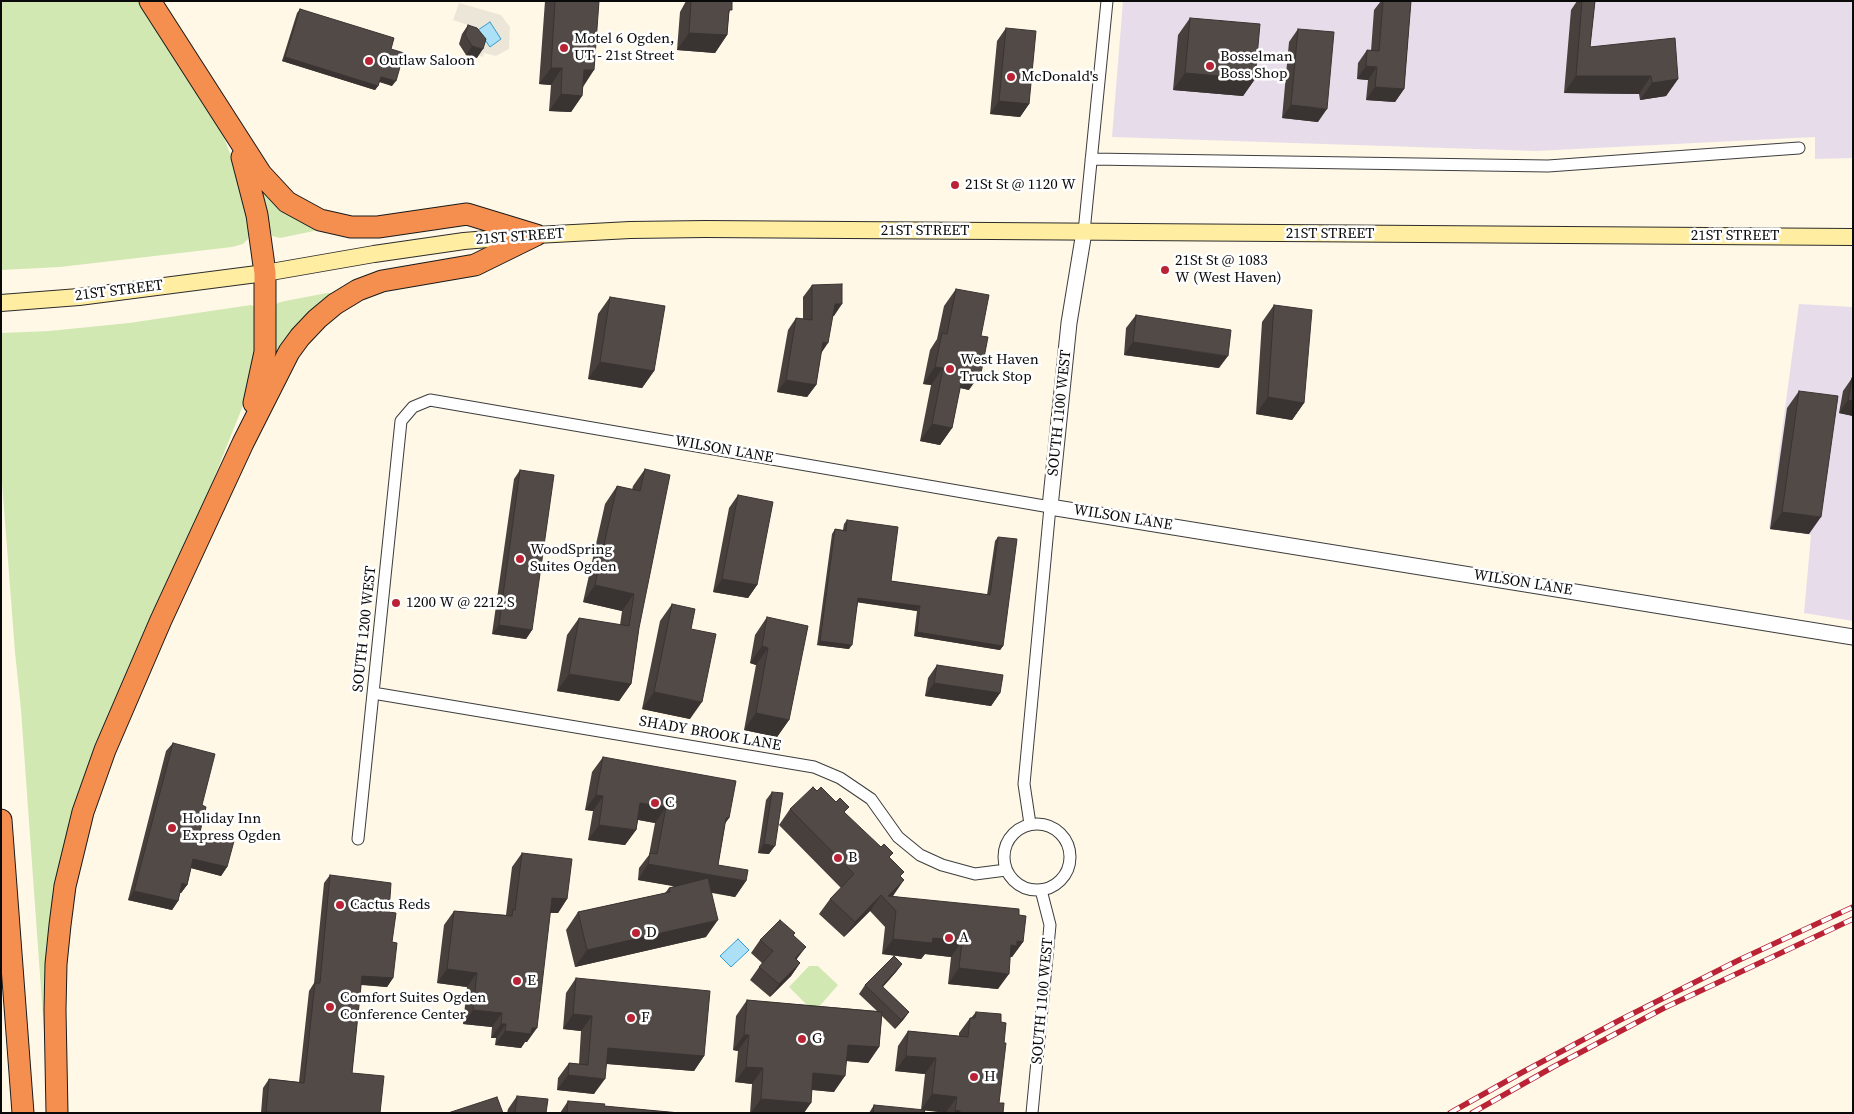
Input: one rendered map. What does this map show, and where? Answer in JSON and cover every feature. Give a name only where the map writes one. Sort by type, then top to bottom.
[{"type":"highway","points":[[150,1],[236,138],[261,174],[287,202],[320,220],[351,227],[378,227],[467,214],[536,235]]},
{"type":"highway","points":[[236,138],[257,215],[265,273],[265,352],[259,387],[243,443]]},
{"type":"highway","points":[[57,1113],[55,1010],[59,935],[65,886],[83,812],[104,750],[157,628],[243,443],[289,352],[317,319],[335,304],[358,290],[382,281],[475,265],[536,235]]},
{"type":"highway","points":[[1,820],[23,1113]]},
{"type":"main road","name":"21ST STREET","points":[[1,303],[79,297],[265,273],[464,241],[630,230],[1853,237]]},
{"type":"street","name":"SOUTH 1100 WEST","points":[[1030,824],[1024,784],[1069,323],[1084,232],[1107,1]]},
{"type":"street","points":[[1091,159],[1548,166],[1799,148]]},
{"type":"street","name":"WILSON LANE","points":[[401,421],[413,407],[430,400],[1050,507],[1853,637]]},
{"type":"street","name":"SOUTH 1200 WEST","points":[[358,839],[401,421]]},
{"type":"street","name":"SHADY BROOK LANE","points":[[374,693],[814,767],[840,778],[870,799],[898,837],[920,855],[942,865],[975,874],[1006,870]]},
{"type":"street","points":[[1030,824],[1048,826],[1058,831],[1063,836],[1070,852],[1069,864],[1065,875],[1052,886],[1041,890],[1023,887],[1014,881],[1006,870],[1004,859],[1005,846],[1015,832],[1030,824]]},
{"type":"street","name":"SOUTH 1100 WEST","points":[[1032,1113],[1050,925],[1041,890]]},
{"type":"shaded area","points":[[1123,1],[1853,1],[1853,158],[1815,159],[1815,137],[1536,151],[1112,137]]},
{"type":"shaded area","points":[[459,3],[501,15],[510,27],[509,49],[496,56],[484,53],[483,57],[478,55],[468,25],[453,20]]},
{"type":"shaded area","points":[[1799,304],[1853,307],[1853,621],[1804,613],[1811,535],[1769,528]]},
{"type":"green space","points":[[1,1],[140,1],[223,135],[237,172],[250,226],[248,239],[243,244],[232,247],[60,267],[1,270]]},
{"type":"green space","points":[[261,189],[317,228],[314,231],[280,238],[272,236]]},
{"type":"green space","points":[[335,293],[275,354],[275,306],[285,301]]},
{"type":"green space","points":[[251,305],[255,307],[254,360],[246,398],[210,488],[103,728],[45,1045],[21,710],[1,469],[1,333],[49,331],[129,323]]},
{"type":"green space","points":[[809,966],[818,966],[838,985],[818,1008],[809,1007],[789,987]]},
{"type":"water","points":[[490,22],[501,39],[490,47],[478,30]]},
{"type":"water","points":[[738,939],[749,950],[731,967],[720,956]]},
{"type":"building","name":"Motel 6 Ogden, UT - 21st Street","points":[[555,1],[599,1],[594,70],[584,70],[582,96],[561,94],[562,68],[551,68]]},
{"type":"building","points":[[691,1],[732,1],[732,10],[729,10],[727,35],[689,33]]},
{"type":"building","points":[[1383,1],[1411,1],[1404,89],[1375,87],[1377,67],[1366,66],[1367,50],[1379,51]]},
{"type":"building","points":[[1582,1],[1595,1],[1590,47],[1675,38],[1678,79],[1652,83],[1651,76],[1576,76]]},
{"type":"building","points":[[300,9],[394,38],[391,49],[404,53],[396,81],[381,77],[378,86],[285,57]]},
{"type":"building","points":[[1190,18],[1260,24],[1255,79],[1185,73]]},
{"type":"building","points":[[468,25],[477,28],[486,39],[483,49],[472,46],[465,35]]},
{"type":"building","points":[[1006,28],[1036,31],[1029,104],[999,101]]},
{"type":"building","points":[[1298,29],[1334,32],[1327,109],[1291,105]]},
{"type":"building","points":[[842,284],[842,304],[835,304],[828,343],[823,342],[816,385],[786,380],[796,318],[812,320],[812,285]]},
{"type":"building","name":"West Haven Truck Stop","points":[[956,289],[989,295],[981,336],[988,337],[981,373],[964,369],[952,428],[932,424],[943,368],[935,367],[942,333],[947,334]]},
{"type":"building","points":[[610,297],[665,306],[654,371],[600,362]]},
{"type":"building","points":[[1274,305],[1312,310],[1304,403],[1268,397]]},
{"type":"building","points":[[1136,315],[1231,330],[1228,356],[1133,342]]},
{"type":"building","points":[[1853,378],[1853,401],[1848,400]]},
{"type":"building","points":[[1799,391],[1838,396],[1821,517],[1782,512]]},
{"type":"building","points":[[645,469],[670,475],[639,628],[631,684],[569,674],[579,618],[629,626],[634,594],[595,585],[617,486],[640,491]]},
{"type":"building","name":"WoodSpring Suites Ogden","points":[[520,470],[554,475],[532,630],[499,625]]},
{"type":"building","points":[[738,495],[773,502],[757,585],[722,579]]},
{"type":"building","points":[[847,520],[898,527],[891,581],[990,595],[998,537],[1017,539],[1003,646],[917,632],[920,606],[858,598],[852,645],[820,641],[835,529],[846,531]]},
{"type":"building","points":[[672,604],[695,609],[691,629],[716,634],[702,702],[654,692]]},
{"type":"building","points":[[767,617],[808,626],[789,720],[756,713],[768,648],[762,646]]},
{"type":"building","points":[[937,665],[1003,675],[1000,693],[934,683]]},
{"type":"building","name":"Holiday Inn Express Ogden","points":[[173,743],[215,754],[202,805],[206,807],[200,832],[234,841],[227,867],[193,859],[187,885],[182,883],[178,901],[134,891]]},
{"type":"building","points":[[603,757],[736,781],[729,818],[726,818],[718,865],[748,870],[746,881],[648,864],[650,853],[657,854],[666,807],[640,803],[636,830],[599,825],[603,796],[596,795]]},
{"type":"building","points":[[813,787],[817,791],[821,787],[836,802],[840,798],[849,807],[844,812],[881,847],[884,844],[893,853],[889,857],[904,872],[900,876],[904,880],[888,896],[1019,909],[1019,915],[1026,916],[1023,942],[1017,941],[1017,946],[1011,945],[1009,974],[959,968],[962,941],[933,938],[932,943],[893,939],[896,911],[881,895],[855,922],[830,899],[854,874],[790,809]]},
{"type":"building","points":[[772,792],[783,793],[775,846],[764,844]]},
{"type":"building","points":[[522,853],[572,859],[567,899],[552,898],[537,1028],[532,1028],[531,1034],[505,1031],[506,1024],[501,1024],[502,1013],[473,1010],[477,973],[447,969],[454,911],[512,916],[513,909],[515,910]]},
{"type":"building","name":"Comfort Suites Ogden Conference Center","points":[[330,875],[391,883],[389,912],[396,913],[392,942],[397,943],[393,978],[362,976],[352,1073],[384,1076],[380,1113],[266,1112],[269,1079],[304,1083],[315,983],[320,983]]},
{"type":"building","points":[[708,878],[718,920],[587,950],[578,912],[670,892],[669,888]]},
{"type":"building","points":[[780,920],[795,933],[793,935],[806,947],[795,958],[800,963],[779,984],[759,967],[773,951],[760,940]]},
{"type":"building","points":[[894,956],[902,964],[882,986],[909,1012],[901,1020],[865,985]]},
{"type":"building","points":[[576,978],[710,991],[704,1056],[608,1048],[605,1079],[568,1075],[569,1063],[588,1065],[592,1016],[573,1014]]},
{"type":"building","points":[[747,1000],[882,1012],[879,1047],[848,1045],[845,1076],[813,1073],[811,1103],[761,1099],[763,1068],[746,1067],[749,1035],[744,1035]]},
{"type":"building","points":[[976,1012],[1001,1014],[1001,1022],[1006,1023],[1004,1043],[1006,1043],[999,1103],[1004,1103],[1003,1113],[960,1113],[960,1111],[955,1110],[957,1097],[932,1094],[936,1058],[906,1056],[908,1031],[968,1037],[970,1018],[975,1018]]},
{"type":"building","points":[[517,1096],[548,1099],[546,1113],[515,1113]]},
{"type":"building","points":[[497,1097],[503,1113],[448,1113]]},
{"type":"building","points":[[568,1101],[605,1104],[604,1106],[680,1113],[567,1113]]},
{"type":"building","points":[[874,1105],[925,1110],[924,1113],[873,1113]]},
{"type":"railway","points":[[1450,1113],[1620,1020],[1739,960],[1853,907]]},
{"type":"railway","points":[[1472,1113],[1664,1008],[1853,919]]},
{"type":"place","name":"Motel 6 Ogden, UT - 21st Street","points":[[564,48]]},
{"type":"place","name":"Outlaw Saloon","points":[[369,61]]},
{"type":"place","name":"Bosselman Boss Shop","points":[[1210,66]]},
{"type":"place","name":"McDonald's","points":[[1011,77]]},
{"type":"place","name":"21St St @ 1120 W","points":[[955,185]]},
{"type":"place","name":"21St St @ 1083 W (West Haven)","points":[[1165,270]]},
{"type":"place","name":"West Haven Truck Stop","points":[[950,369]]},
{"type":"place","name":"WoodSpring Suites Ogden","points":[[520,559]]},
{"type":"place","name":"1200 W @ 2212 S","points":[[396,603]]},
{"type":"place","name":"C","points":[[655,803]]},
{"type":"place","name":"Holiday Inn Express Ogden","points":[[172,828]]},
{"type":"place","name":"B","points":[[838,858]]},
{"type":"place","name":"Cactus Reds","points":[[340,905]]},
{"type":"place","name":"D","points":[[636,933]]},
{"type":"place","name":"A","points":[[949,938]]},
{"type":"place","name":"E","points":[[517,981]]},
{"type":"place","name":"Comfort Suites Ogden Conference Center","points":[[330,1007]]},
{"type":"place","name":"F","points":[[631,1018]]},
{"type":"place","name":"G","points":[[802,1039]]},
{"type":"place","name":"H","points":[[974,1077]]}]
